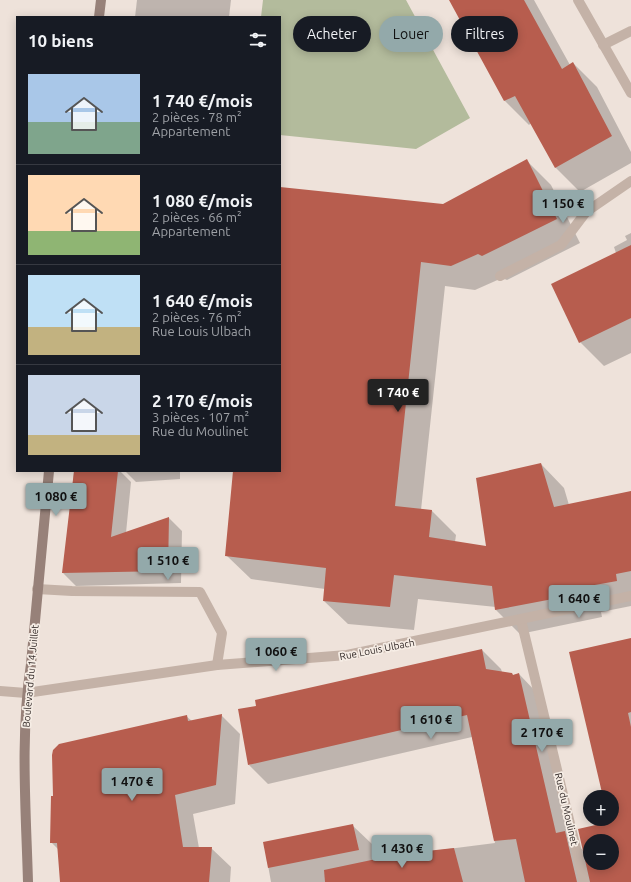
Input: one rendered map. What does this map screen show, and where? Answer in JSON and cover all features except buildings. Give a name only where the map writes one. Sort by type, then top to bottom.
[{"type":"main road","points":[[99,16],[100,0]]},
{"type":"main road","name":"Boulevard du 14 Juillet","points":[[28,882],[24,739],[26,693],[31,664],[37,590],[50,472]]},
{"type":"street","points":[[578,0],[631,93]]},
{"type":"street","points":[[603,45],[631,31]]},
{"type":"street","points":[[500,276],[561,244],[586,212],[631,182]]},
{"type":"street","points":[[37,590],[72,592],[200,592],[222,633],[217,665]]},
{"type":"street","name":"Rue Louis Ulbach","points":[[0,691],[26,693],[217,665],[347,656],[631,596]]},
{"type":"street","name":"Rue du Moulinet","points":[[521,620],[584,882]]},
{"type":"green space","points":[[263,0],[406,0],[415,16],[379,16],[379,52],[434,52],[470,118],[416,149],[281,135],[281,16],[261,16]]}]
